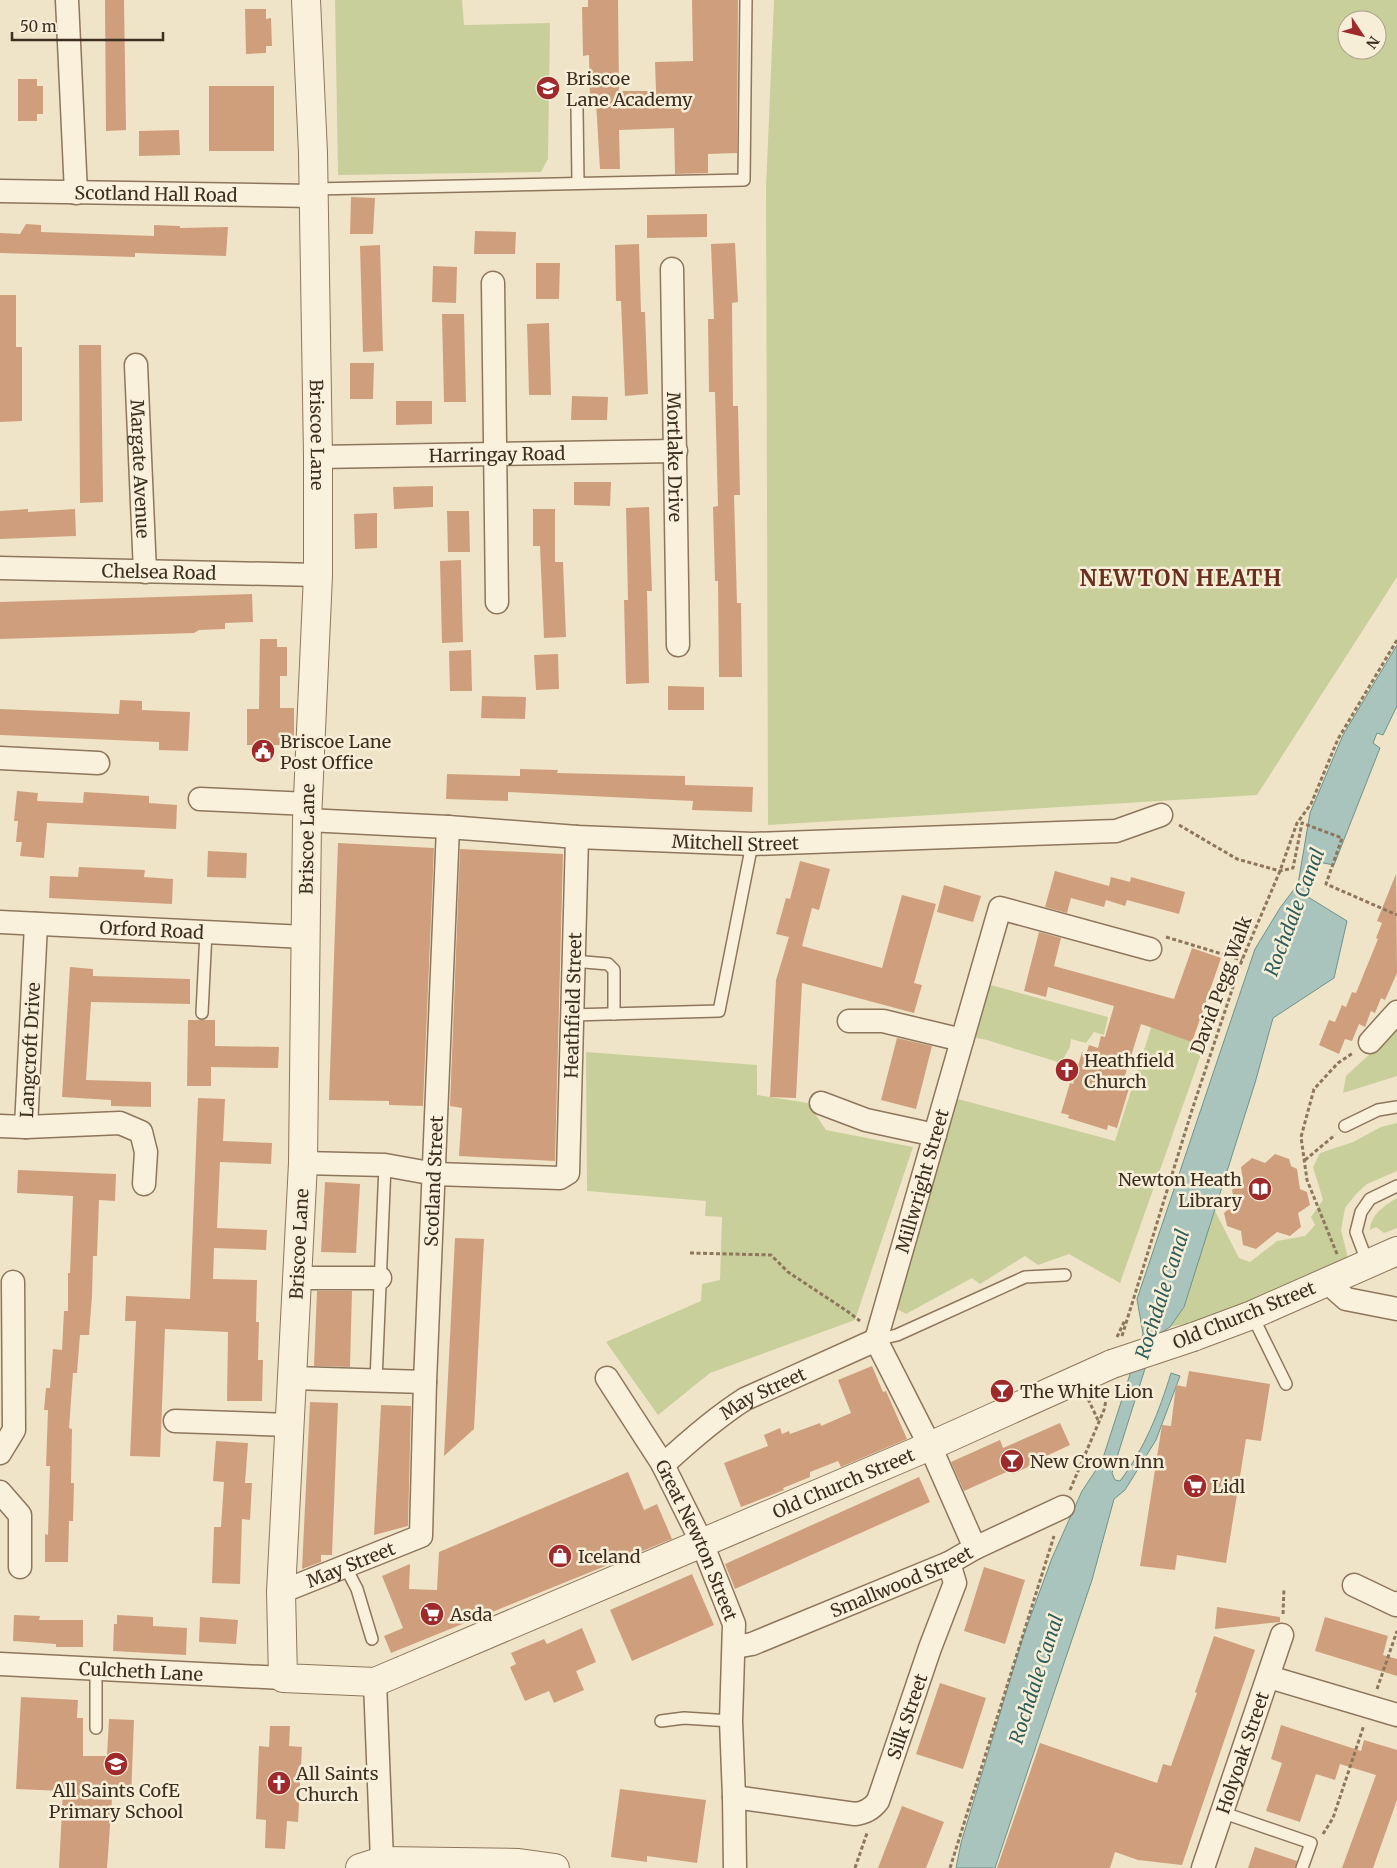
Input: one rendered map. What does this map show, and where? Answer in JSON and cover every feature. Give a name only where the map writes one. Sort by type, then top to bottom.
[{"type":"street","points":[[68,0],[76,193]]},
{"type":"street","name":"Briscoe Lane","points":[[283,1678],[281,1592],[303,1163],[308,770],[318,575],[313,153],[306,0]]},
{"type":"street","name":"Scotland Hall Road","points":[[0,191],[76,193],[313,192]]},
{"type":"street","name":"Mortlake Drive","points":[[672,268],[678,645]]},
{"type":"street","points":[[493,283],[497,602]]},
{"type":"street","name":"Margate Avenue","points":[[136,364],[145,572]]},
{"type":"street","name":"Harringay Road","points":[[318,457],[676,451]]},
{"type":"street","name":"Chelsea Road","points":[[0,568],[318,575]]},
{"type":"street","points":[[0,758],[98,763]]},
{"type":"street","name":"Mitchell Street","points":[[200,799],[448,827],[577,837],[752,844],[1116,831],[1161,815]]},
{"type":"street","name":"Scotland Street","points":[[421,1536],[425,1382],[448,827]]},
{"type":"street","name":"Heathfield Street","points":[[435,1174],[560,1178],[568,1173],[577,837]]},
{"type":"street","name":"Millwright Street","points":[[878,1332],[1000,908],[1150,949]]},
{"type":"street","name":"Orford Road","points":[[0,922],[305,937]]},
{"type":"street","name":"Langcroft Drive","points":[[36,924],[26,1127],[120,1122],[141,1132],[146,1152],[144,1184]]},
{"type":"street","points":[[1370,1042],[1397,1012]]},
{"type":"street","points":[[849,1021],[883,1021],[962,1040]]},
{"type":"street","points":[[822,1103],[866,1120],[934,1135]]},
{"type":"street","points":[[0,1126],[26,1127]]},
{"type":"street","points":[[303,1163],[385,1165],[435,1174]]},
{"type":"street","name":"Old Church Street","points":[[283,1678],[375,1682],[930,1446],[1112,1364],[1252,1315],[1397,1251]]},
{"type":"street","points":[[1346,1273],[1346,1299],[1397,1309]]},
{"type":"street","points":[[297,1278],[380,1278]]},
{"type":"street","points":[[0,1453],[14,1430],[13,1282]]},
{"type":"street","points":[[878,1332],[975,1548]]},
{"type":"street","name":"May Street","points":[[663,1465],[700,1432],[745,1399],[878,1332]]},
{"type":"street","points":[[292,1378],[425,1382]]},
{"type":"street","name":"Great Newton Street","points":[[607,1378],[663,1465],[702,1543],[734,1624],[735,1646],[731,1721],[735,1868]]},
{"type":"street","points":[[175,1421],[289,1425]]},
{"type":"street","points":[[0,1492],[20,1515],[20,1567]]},
{"type":"street","name":"Smallwood Street","points":[[735,1646],[752,1644],[949,1563],[975,1548],[1063,1507]]},
{"type":"street","name":"May Street","points":[[281,1592],[421,1536]]},
{"type":"street","name":"Silk Street","points":[[868,1811],[878,1801],[930,1648],[955,1583],[949,1563]]},
{"type":"street","points":[[1354,1585],[1396,1605],[1397,1603]]},
{"type":"street","name":"Holyoak Street","points":[[1203,1868],[1282,1635]]},
{"type":"street","name":"Culcheth Lane","points":[[0,1664],[283,1678]]},
{"type":"street","points":[[1269,1678],[1397,1715]]},
{"type":"street","points":[[375,1682],[371,1864],[519,1862],[555,1868]]},
{"type":"street","points":[[734,1798],[855,1814],[868,1811]]},
{"type":"lane","points":[[313,192],[578,183],[744,180],[746,0]]},
{"type":"lane","points":[[577,109],[578,183]]},
{"type":"lane","points":[[571,1015],[719,1011],[752,844]]},
{"type":"lane","points":[[202,1013],[206,932]]},
{"type":"lane","points":[[573,961],[608,964],[614,970],[614,1014]]},
{"type":"lane","points":[[1345,1126],[1378,1110],[1397,1107]]},
{"type":"lane","points":[[376,1381],[385,1165]]},
{"type":"lane","points":[[1346,1273],[1361,1212],[1370,1199],[1397,1186]]},
{"type":"lane","points":[[878,1332],[897,1335],[1025,1277],[1065,1276]]},
{"type":"lane","points":[[1252,1315],[1286,1384]]},
{"type":"lane","points":[[345,1566],[357,1589],[372,1639]]},
{"type":"lane","points":[[96,1669],[96,1728]]},
{"type":"lane","points":[[662,1721],[684,1718],[731,1721]]},
{"type":"lane","points":[[1221,1812],[1311,1842],[1302,1868]]},
{"type":"path","name":"David Pegg Walk","points":[[1122,1338],[1192,1110],[1242,960],[1280,871],[1297,822],[1311,804],[1338,738],[1397,640]]},
{"type":"path","points":[[1161,815],[1238,859],[1280,871],[1293,868],[1302,823],[1342,838],[1326,884],[1397,915]]},
{"type":"path","points":[[1150,949],[1161,935],[1242,960]]},
{"type":"path","points":[[1346,1273],[1308,1180],[1301,1137],[1314,1089],[1338,1063],[1370,1042]]},
{"type":"path","points":[[1305,1160],[1345,1126]]},
{"type":"path","points":[[690,1254],[771,1255],[788,1272],[878,1332]]},
{"type":"path","points":[[950,1868],[1063,1507],[1104,1410]]},
{"type":"path","points":[[1282,1635],[1284,1588]]},
{"type":"path","points":[[1311,1842],[1322,1836],[1333,1818],[1397,1631]]},
{"type":"path","points":[[855,1868],[867,1835],[868,1811]]},
{"type":"green space","points":[[335,0],[462,0],[464,25],[550,23],[548,159],[541,172],[338,175]]},
{"type":"green space","points":[[774,0],[1397,0],[1397,577],[1257,795],[768,825],[766,188]]},
{"type":"green space","points":[[987,984],[1108,1017],[1104,1035],[1094,1032],[1086,1043],[1071,1039],[1070,1047],[1061,1063],[972,1037]]},
{"type":"green space","points":[[1151,1028],[1205,1043],[1120,1283],[1069,1254],[1038,1265],[1025,1256],[980,1284],[972,1278],[906,1314],[897,1309],[954,1098],[1115,1141]]},
{"type":"green space","points":[[1397,1029],[1397,1076],[1343,1093],[1346,1076]]},
{"type":"green space","points":[[586,1052],[757,1065],[757,1095],[808,1103],[826,1130],[913,1147],[855,1320],[710,1373],[658,1415],[606,1342],[701,1301],[702,1284],[720,1280],[722,1217],[705,1216],[706,1201],[587,1191]]},
{"type":"green space","points":[[1397,1123],[1397,1171],[1367,1184],[1345,1208],[1341,1230],[1349,1262],[1203,1320],[1170,1327],[1184,1307],[1214,1209],[1239,1258],[1250,1262],[1277,1241],[1305,1236],[1315,1225],[1311,1217],[1323,1200],[1313,1167],[1320,1153],[1353,1142],[1381,1127]]},
{"type":"green space","points":[[1397,1198],[1397,1228],[1384,1233],[1376,1227],[1370,1230],[1376,1215],[1383,1207]]},
{"type":"water","name":"Rochdale Canal","points":[[1397,645],[1397,706],[1383,735],[1377,733],[1373,743],[1380,748],[1334,865],[1318,862],[1308,897],[1347,921],[1334,978],[1273,1018],[1255,1083],[1184,1307],[1170,1327],[1155,1337],[1112,1473],[1115,1480],[1120,1481],[1144,1443],[1171,1373],[1180,1376],[1156,1440],[1125,1490],[1114,1499],[1092,1580],[995,1868],[956,1868],[961,1843],[1023,1637],[1052,1558],[1082,1491],[1102,1461],[1143,1334],[1137,1299],[1255,949],[1280,908],[1298,884],[1310,813],[1343,735]]},
{"type":"building","points":[[105,0],[124,0],[126,130],[106,131]]},
{"type":"building","points":[[588,0],[618,0],[619,91],[656,91],[655,62],[693,61],[692,0],[738,0],[737,153],[708,154],[708,173],[675,174],[674,128],[619,130],[620,169],[600,169],[596,102],[590,102],[589,55],[583,56],[582,7],[588,7]]},
{"type":"building","points":[[245,9],[266,9],[266,19],[271,18],[272,46],[266,46],[266,53],[246,54]]},
{"type":"building","points":[[18,79],[37,79],[37,86],[43,86],[43,114],[37,114],[37,121],[18,121]]},
{"type":"building","points":[[209,86],[274,86],[274,151],[209,151]]},
{"type":"building","points":[[179,130],[180,155],[139,156],[139,131]]},
{"type":"building","points":[[351,197],[375,198],[373,234],[350,234]]},
{"type":"building","points":[[707,214],[707,237],[647,238],[647,215]]},
{"type":"building","points":[[26,224],[41,225],[41,232],[154,236],[154,225],[180,226],[180,228],[228,227],[226,256],[135,253],[135,257],[0,253],[0,233],[20,234]]},
{"type":"building","points":[[475,231],[516,232],[515,254],[474,254]]},
{"type":"building","points":[[735,243],[738,302],[732,303],[733,406],[738,406],[740,495],[734,495],[737,603],[741,603],[742,677],[719,677],[718,581],[715,581],[713,507],[718,506],[715,392],[709,392],[708,319],[714,319],[711,244]]},
{"type":"building","points":[[639,244],[641,312],[645,312],[648,394],[625,396],[621,301],[616,301],[615,245]]},
{"type":"building","points":[[380,245],[383,351],[363,352],[360,246]]},
{"type":"building","points":[[536,263],[560,263],[559,299],[536,299]]},
{"type":"building","points":[[433,266],[457,267],[456,303],[432,302]]},
{"type":"building","points":[[0,295],[16,295],[16,347],[22,347],[22,421],[0,422]]},
{"type":"building","points":[[442,314],[464,314],[466,402],[444,402]]},
{"type":"building","points":[[549,323],[551,395],[529,395],[527,324]]},
{"type":"building","points":[[79,345],[101,345],[103,502],[80,503]]},
{"type":"building","points":[[350,363],[374,363],[373,399],[350,399]]},
{"type":"building","points":[[572,396],[608,397],[607,420],[571,420]]},
{"type":"building","points":[[396,401],[432,401],[432,424],[396,425]]},
{"type":"building","points":[[574,482],[611,482],[610,506],[574,505]]},
{"type":"building","points":[[433,486],[433,507],[394,509],[393,487]]},
{"type":"building","points":[[649,507],[652,591],[647,591],[649,683],[626,684],[624,600],[628,600],[626,508]]},
{"type":"building","points":[[28,509],[28,512],[75,509],[76,536],[0,539],[0,511]]},
{"type":"building","points":[[533,509],[555,509],[555,562],[563,562],[566,637],[544,638],[540,546],[533,546]]},
{"type":"building","points":[[447,511],[469,511],[470,552],[448,552]]},
{"type":"building","points":[[377,513],[377,548],[355,549],[354,514]]},
{"type":"building","points":[[461,560],[463,642],[442,643],[440,561]]},
{"type":"building","points":[[252,594],[253,622],[225,623],[225,629],[199,630],[194,633],[0,639],[0,602]]},
{"type":"building","points":[[260,639],[277,639],[277,647],[287,647],[287,676],[280,676],[280,708],[294,708],[294,745],[247,745],[247,709],[259,709]]},
{"type":"building","points":[[471,650],[472,691],[450,691],[449,651]]},
{"type":"building","points":[[558,654],[559,689],[536,690],[534,655]]},
{"type":"building","points":[[668,686],[704,687],[704,710],[668,710]]},
{"type":"building","points":[[482,696],[526,697],[525,719],[481,718]]},
{"type":"building","points":[[120,700],[142,701],[142,710],[190,712],[188,751],[159,750],[159,742],[0,735],[0,709],[119,714]]},
{"type":"building","points":[[520,769],[558,770],[557,773],[685,776],[685,785],[753,787],[752,812],[692,810],[693,801],[508,792],[508,801],[446,799],[447,774],[520,776]]},
{"type":"building","points":[[17,791],[38,793],[37,801],[83,803],[84,792],[149,796],[149,803],[177,805],[176,829],[47,823],[44,858],[20,856],[22,842],[16,842],[18,821],[14,821]]},
{"type":"building","points":[[338,843],[434,848],[423,1106],[389,1105],[389,1101],[329,1100]]},
{"type":"building","points":[[460,849],[563,854],[555,1161],[459,1156],[462,1108],[450,1106]]},
{"type":"building","points":[[208,851],[247,853],[246,878],[207,877]]},
{"type":"building","points":[[800,861],[830,869],[819,910],[812,908],[802,946],[882,968],[902,895],[936,904],[914,983],[922,985],[914,1013],[802,983],[796,1098],[770,1097],[776,980],[789,937],[776,934],[786,898],[790,899]]},
{"type":"building","points":[[79,867],[145,870],[144,877],[173,879],[172,904],[49,898],[50,876],[78,877]]},
{"type":"building","points":[[1055,871],[1109,886],[1111,877],[1130,882],[1131,877],[1185,892],[1179,914],[1127,900],[1125,906],[1106,900],[1104,907],[1071,898],[1067,913],[1045,907]]},
{"type":"building","points":[[1396,874],[1397,973],[1385,1000],[1381,998],[1375,1013],[1371,1011],[1365,1027],[1359,1024],[1352,1041],[1345,1039],[1339,1054],[1319,1045],[1329,1020],[1335,1022],[1342,1005],[1346,1007],[1352,992],[1356,993],[1378,939],[1376,938],[1382,923],[1377,921]]},
{"type":"building","points":[[944,885],[981,896],[973,922],[937,912]]},
{"type":"building","points":[[1039,932],[1061,938],[1054,966],[1174,999],[1192,948],[1221,958],[1192,1042],[1141,1024],[1123,1082],[1130,1085],[1117,1128],[1108,1125],[1107,1130],[1068,1118],[1069,1115],[1061,1113],[1070,1083],[1073,1084],[1082,1052],[1086,1054],[1089,1045],[1098,1048],[1101,1036],[1105,1037],[1114,1006],[1048,987],[1046,997],[1024,991]]},
{"type":"building","points":[[70,967],[93,969],[93,976],[190,979],[190,1004],[91,1002],[86,1080],[151,1082],[151,1107],[111,1106],[111,1100],[62,1097]]},
{"type":"building","points":[[188,1020],[215,1020],[215,1046],[279,1047],[278,1068],[211,1067],[211,1086],[187,1086]]},
{"type":"building","points":[[897,1038],[932,1046],[916,1109],[881,1100]]},
{"type":"building","points":[[198,1098],[225,1099],[223,1141],[272,1143],[271,1164],[220,1162],[217,1228],[267,1230],[266,1250],[214,1248],[213,1279],[257,1280],[256,1322],[259,1322],[258,1360],[263,1360],[262,1401],[227,1401],[228,1332],[165,1329],[160,1457],[130,1456],[136,1321],[125,1321],[126,1296],[190,1299]]},
{"type":"building","points":[[1275,1154],[1289,1159],[1291,1166],[1297,1169],[1300,1189],[1307,1192],[1310,1205],[1298,1213],[1301,1227],[1290,1236],[1277,1232],[1256,1249],[1243,1245],[1241,1231],[1227,1226],[1224,1213],[1235,1204],[1232,1190],[1243,1181],[1241,1167],[1252,1158],[1265,1163]]},
{"type":"building","points":[[18,1170],[116,1174],[115,1201],[99,1200],[97,1256],[93,1256],[89,1335],[80,1335],[77,1373],[73,1373],[69,1428],[72,1429],[71,1483],[74,1483],[73,1521],[69,1521],[68,1562],[45,1562],[45,1534],[48,1535],[50,1466],[46,1466],[48,1410],[44,1410],[46,1388],[50,1388],[53,1349],[62,1350],[64,1311],[68,1311],[68,1273],[70,1273],[73,1196],[17,1193]]},
{"type":"building","points":[[325,1182],[360,1184],[356,1253],[321,1252]]},
{"type":"building","points":[[455,1238],[484,1239],[474,1429],[444,1456]]},
{"type":"building","points":[[317,1291],[352,1291],[350,1367],[314,1366]]},
{"type":"building","points":[[872,1366],[883,1392],[886,1391],[907,1439],[841,1467],[838,1461],[810,1472],[810,1477],[783,1488],[784,1490],[741,1507],[724,1463],[768,1446],[764,1435],[780,1428],[782,1434],[789,1431],[790,1434],[820,1423],[821,1426],[851,1413],[838,1380]]},
{"type":"building","name":"Lidl","points":[[1189,1371],[1270,1384],[1261,1441],[1246,1439],[1226,1563],[1177,1555],[1175,1570],[1140,1566],[1162,1425],[1171,1426],[1176,1385],[1186,1387]]},
{"type":"building","points":[[310,1402],[338,1403],[332,1555],[321,1555],[321,1562],[302,1569]]},
{"type":"building","points":[[381,1405],[411,1406],[408,1526],[374,1535]]},
{"type":"building","points":[[1060,1423],[1070,1445],[1013,1474],[1011,1470],[964,1491],[951,1462],[1000,1440],[1003,1448]]},
{"type":"building","points":[[216,1441],[248,1443],[245,1483],[252,1483],[250,1520],[242,1519],[240,1584],[212,1583],[214,1527],[221,1527],[224,1482],[213,1481]]},
{"type":"building","points":[[628,1472],[644,1510],[657,1504],[672,1539],[391,1653],[384,1636],[403,1628],[382,1576],[410,1564],[409,1589],[437,1590],[439,1552]]},
{"type":"building","points":[[919,1477],[930,1502],[735,1589],[725,1564]]},
{"type":"building","points":[[984,1567],[1025,1580],[1005,1644],[964,1631]]},
{"type":"building","points":[[692,1574],[714,1625],[632,1661],[610,1610]]},
{"type":"building","points":[[1217,1607],[1280,1617],[1280,1622],[1215,1629]]},
{"type":"building","points":[[14,1615],[40,1616],[39,1620],[83,1620],[83,1647],[56,1647],[56,1644],[13,1641]]},
{"type":"building","points":[[117,1615],[153,1617],[153,1626],[187,1628],[186,1655],[113,1651],[114,1624],[117,1624]]},
{"type":"building","points":[[200,1617],[238,1620],[236,1644],[199,1642]]},
{"type":"building","points":[[1325,1617],[1388,1636],[1383,1655],[1397,1659],[1397,1676],[1315,1651]]},
{"type":"building","points":[[582,1628],[596,1662],[576,1671],[584,1690],[554,1703],[549,1691],[525,1701],[510,1667],[516,1664],[511,1653],[544,1639],[547,1644]]},
{"type":"building","points":[[1214,1636],[1255,1650],[1182,1865],[1138,1860],[1115,1852],[1110,1868],[997,1868],[1040,1743],[1157,1783],[1163,1764],[1171,1766],[1197,1693],[1195,1692]]},
{"type":"building","points":[[940,1683],[986,1698],[963,1769],[916,1754]]},
{"type":"building","points":[[21,1697],[78,1700],[77,1718],[83,1718],[83,1756],[107,1756],[109,1719],[134,1720],[131,1798],[112,1798],[107,1868],[59,1868],[63,1791],[16,1789]]},
{"type":"building","points":[[1281,1725],[1361,1751],[1364,1740],[1397,1750],[1397,1800],[1373,1868],[1342,1868],[1376,1775],[1340,1764],[1335,1780],[1316,1774],[1300,1822],[1266,1811],[1282,1763],[1271,1759]]},
{"type":"building","name":"All Saints Church","points":[[270,1726],[290,1726],[289,1746],[302,1747],[298,1822],[287,1821],[285,1849],[265,1848],[266,1820],[256,1819],[259,1746],[269,1747]]},
{"type":"building","points":[[620,1789],[706,1800],[697,1863],[647,1856],[647,1862],[611,1857]]},
{"type":"building","points":[[902,1806],[944,1822],[926,1868],[878,1868]]},
{"type":"building","points":[[1255,1847],[1297,1861],[1295,1868],[1248,1868]]},
{"type":"place","name":"Briscoe Lane Academy","points":[[548,88]]},
{"type":"place","name":"Briscoe Lane Post Office","points":[[263,751]]},
{"type":"place","name":"Heathfield Church","points":[[1067,1070]]},
{"type":"place","name":"Newton Heath Library","points":[[1260,1189]]},
{"type":"place","name":"The White Lion","points":[[1002,1391]]},
{"type":"place","name":"New Crown Inn","points":[[1012,1461]]},
{"type":"place","name":"Lidl","points":[[1195,1486]]},
{"type":"place","name":"Iceland","points":[[560,1556]]},
{"type":"place","name":"Asda","points":[[432,1614]]},
{"type":"place","name":"All Saints CofE Primary School","points":[[116,1764]]},
{"type":"place","name":"All Saints Church","points":[[279,1783]]},
{"type":"district","name":"NEWTON HEATH","points":[[1181,578]]}]
